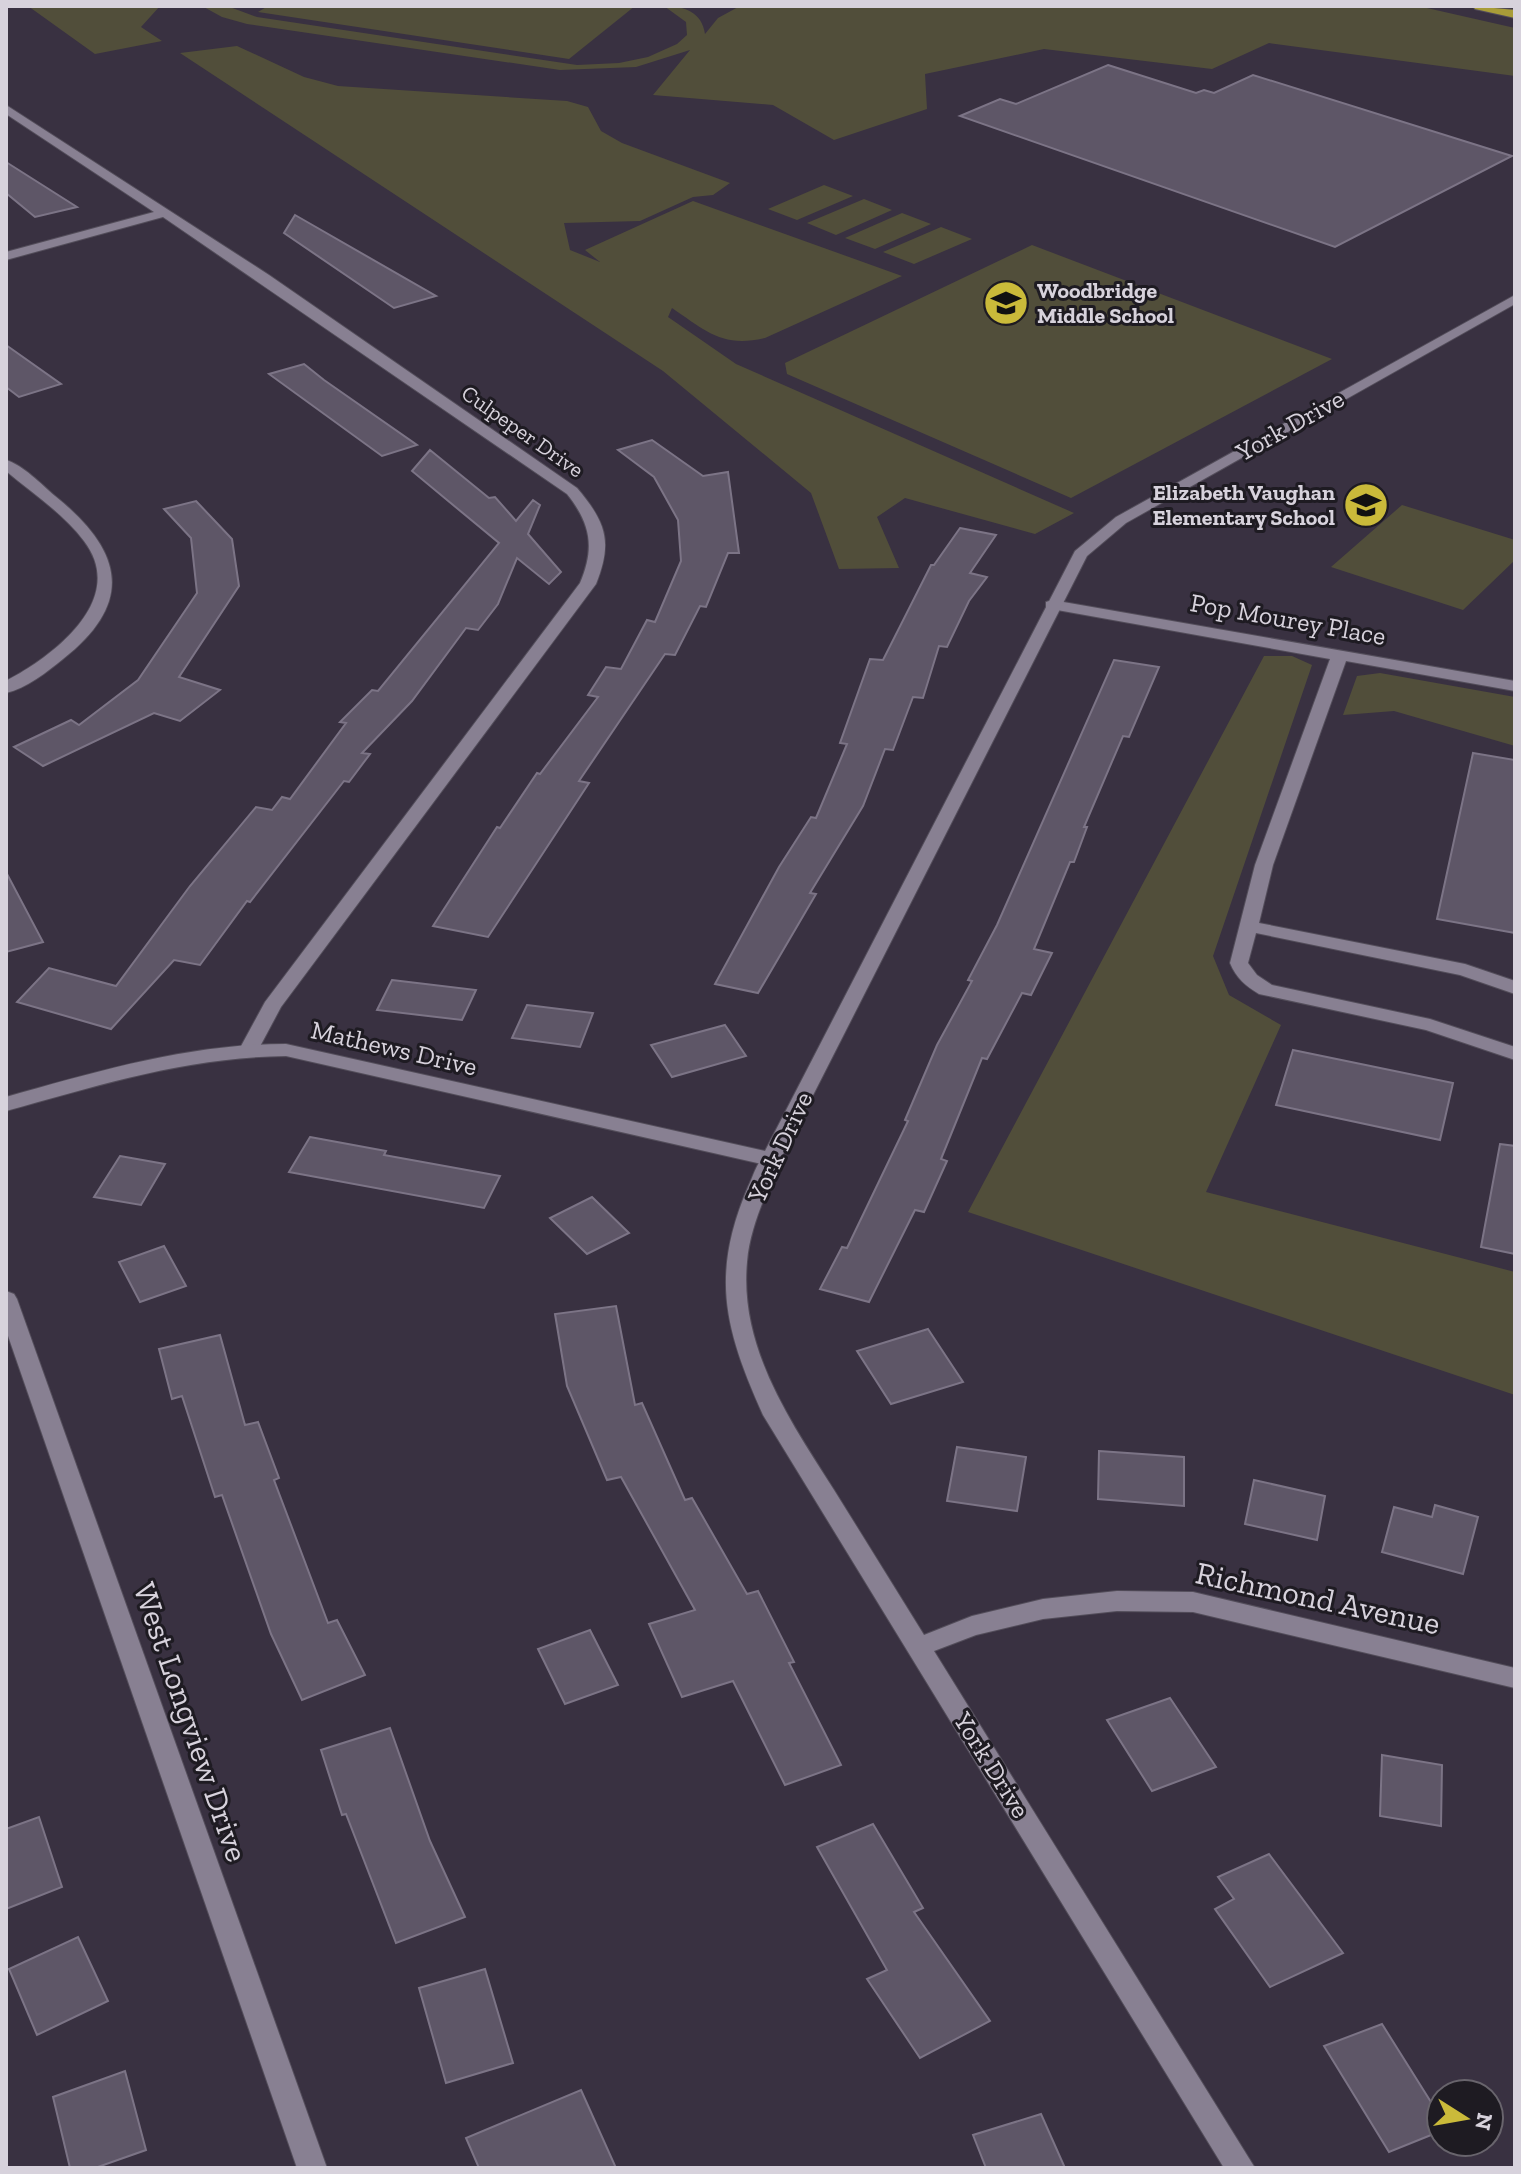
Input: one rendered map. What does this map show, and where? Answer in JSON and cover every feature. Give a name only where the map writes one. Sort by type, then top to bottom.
[{"type":"highway","points":[[1480,6],[1515,14]]},
{"type":"street","name":"Culpeper Drive","points":[[6,109],[264,278],[572,491],[587,508],[597,527],[597,563],[588,584],[272,1006],[250,1048]]},
{"type":"street","points":[[6,256],[164,213]]},
{"type":"street","name":"York Drive","points":[[1240,2168],[823,1492],[807,1473],[749,1359],[736,1292],[735,1266],[753,1201],[771,1159],[1080,554],[1121,520],[1515,299]]},
{"type":"street","points":[[6,464],[84,531],[97,549],[104,576],[99,606],[71,645],[51,662],[6,688]]},
{"type":"street","name":"Pop Mourey Place","points":[[1052,605],[1515,686]]},
{"type":"street","points":[[1340,655],[1264,865],[1239,963],[1250,981],[1266,990],[1430,1025],[1515,1054]]},
{"type":"street","points":[[1248,926],[1465,970],[1515,988]]},
{"type":"street","name":"Mathews Drive","points":[[6,1104],[170,1059],[250,1048],[286,1050],[771,1159]]},
{"type":"street","name":"West Longview Drive","points":[[6,1299],[312,2168]]},
{"type":"street","name":"Richmond Avenue","points":[[919,1647],[972,1626],[1043,1609],[1117,1601],[1193,1602],[1515,1678]]},
{"type":"shaded area","points":[[28,6],[160,6],[141,27],[162,41],[95,54]]},
{"type":"shaded area","points":[[202,6],[227,6],[257,17],[577,65],[619,63],[648,57],[677,44],[687,35],[686,22],[664,6],[678,7],[696,15],[705,34],[718,18],[740,6],[1418,6],[1515,28],[1515,76],[1269,43],[1212,69],[1044,49],[925,74],[927,109],[834,140],[773,105],[653,95],[690,50],[636,67],[560,70],[247,24],[222,17]]},
{"type":"shaded area","points":[[268,6],[635,6],[569,59],[258,12]]},
{"type":"shaded area","points":[[237,46],[304,77],[338,86],[567,101],[588,107],[601,131],[622,143],[730,183],[713,195],[693,197],[640,221],[564,223],[570,250],[600,262],[585,250],[693,201],[902,276],[765,338],[750,341],[715,335],[672,308],[668,317],[736,364],[1074,513],[1035,534],[905,498],[877,517],[899,568],[839,569],[811,493],[663,371],[180,53]]},
{"type":"shaded area","points":[[824,185],[853,196],[797,220],[768,209]]},
{"type":"shaded area","points":[[864,199],[892,210],[836,235],[807,223]]},
{"type":"shaded area","points":[[902,213],[931,224],[875,249],[845,238]]},
{"type":"shaded area","points":[[941,227],[972,239],[914,264],[883,252]]},
{"type":"shaded area","points":[[1032,245],[1332,359],[1071,498],[787,374],[785,363]]},
{"type":"shaded area","points":[[1402,505],[1515,540],[1515,560],[1463,610],[1331,567]]},
{"type":"shaded area","points":[[1264,656],[1292,656],[1312,665],[1213,956],[1229,995],[1281,1025],[1206,1192],[1515,1272],[1515,1395],[968,1212]]},
{"type":"shaded area","points":[[1380,673],[1515,697],[1515,746],[1394,711],[1343,715],[1357,676]]},
{"type":"building","points":[[1108,65],[1196,93],[1204,90],[1214,93],[1253,75],[1512,156],[1335,247],[960,116],[1000,99],[1016,104]]},
{"type":"building","points":[[6,162],[77,207],[35,217],[6,193]]},
{"type":"building","points":[[295,215],[436,296],[394,308],[284,233]]},
{"type":"building","points":[[6,345],[61,384],[19,397],[6,387]]},
{"type":"building","points":[[304,364],[417,445],[382,456],[269,374]]},
{"type":"building","points":[[652,440],[703,476],[728,472],[739,553],[728,553],[706,607],[700,606],[675,655],[665,654],[579,781],[589,783],[488,937],[433,926],[497,827],[500,828],[537,773],[540,774],[598,697],[588,695],[606,667],[621,669],[647,620],[655,622],[681,561],[678,520],[654,477],[618,450]]},
{"type":"building","points":[[430,450],[489,498],[495,497],[516,521],[533,500],[540,505],[528,534],[561,572],[549,584],[517,558],[498,604],[478,630],[466,628],[412,701],[362,753],[370,754],[349,782],[344,781],[250,902],[247,901],[200,965],[174,960],[111,1029],[17,1002],[49,968],[116,986],[190,886],[256,807],[272,810],[282,797],[290,799],[346,723],[340,722],[372,690],[378,691],[499,543],[412,471]]},
{"type":"building","points":[[196,501],[232,539],[239,586],[179,677],[220,690],[180,721],[154,713],[43,766],[14,747],[71,720],[79,725],[138,680],[197,593],[191,538],[164,509]]},
{"type":"building","points":[[960,528],[996,535],[970,573],[987,577],[969,601],[947,647],[939,646],[923,698],[913,697],[893,750],[885,749],[863,806],[810,893],[816,894],[758,993],[715,984],[779,867],[811,817],[816,818],[847,744],[840,743],[870,659],[883,660],[931,565]]},
{"type":"building","points":[[1114,660],[1159,667],[1129,737],[1123,736],[1084,827],[1087,827],[1074,862],[1070,862],[1034,949],[1052,953],[1031,995],[1022,993],[987,1059],[982,1058],[941,1159],[947,1161],[924,1212],[915,1210],[869,1302],[820,1289],[842,1247],[847,1248],[908,1121],[905,1120],[937,1045],[972,981],[968,980],[997,925]]},
{"type":"building","points":[[1473,753],[1515,760],[1515,933],[1437,919]]},
{"type":"building","points":[[6,872],[43,942],[6,952]]},
{"type":"building","points":[[392,980],[476,990],[462,1020],[377,1010]]},
{"type":"building","points":[[527,1005],[593,1013],[580,1047],[512,1038]]},
{"type":"building","points":[[725,1025],[746,1056],[672,1077],[651,1045]]},
{"type":"building","points":[[1293,1050],[1453,1083],[1440,1140],[1276,1105]]},
{"type":"building","points":[[310,1137],[386,1151],[384,1155],[500,1176],[484,1208],[289,1172]]},
{"type":"building","points":[[1500,1144],[1515,1146],[1515,1254],[1481,1247]]},
{"type":"building","points":[[120,1156],[165,1164],[141,1205],[94,1197]]},
{"type":"building","points":[[592,1197],[629,1233],[587,1254],[550,1218]]},
{"type":"building","points":[[164,1246],[186,1286],[140,1302],[119,1262]]},
{"type":"building","points":[[616,1306],[635,1405],[642,1403],[685,1500],[692,1498],[747,1594],[758,1591],[794,1662],[789,1663],[841,1765],[785,1785],[733,1681],[682,1697],[649,1624],[695,1610],[621,1477],[607,1480],[567,1386],[555,1314]]},
{"type":"building","points":[[928,1329],[963,1382],[891,1404],[857,1351]]},
{"type":"building","points":[[220,1335],[245,1425],[258,1422],[279,1478],[274,1480],[328,1623],[337,1620],[365,1675],[302,1700],[271,1634],[222,1495],[215,1497],[182,1396],[172,1399],[159,1349]]},
{"type":"building","points":[[957,1447],[1026,1457],[1017,1511],[947,1501]]},
{"type":"building","points":[[1099,1451],[1184,1457],[1184,1506],[1098,1499]]},
{"type":"building","points":[[1254,1480],[1325,1496],[1317,1540],[1245,1524]]},
{"type":"building","points":[[1435,1505],[1478,1517],[1463,1574],[1382,1552],[1394,1507],[1432,1517]]},
{"type":"building","points":[[590,1630],[618,1685],[565,1704],[538,1649]]},
{"type":"building","points":[[1170,1698],[1216,1767],[1152,1791],[1107,1720]]},
{"type":"building","points":[[390,1728],[430,1841],[465,1917],[396,1943],[346,1814],[342,1815],[321,1750]]},
{"type":"building","points":[[1382,1755],[1442,1765],[1441,1826],[1380,1816]]},
{"type":"building","points":[[39,1817],[62,1887],[6,1909],[6,1829]]},
{"type":"building","points":[[873,1824],[923,1908],[914,1912],[990,2021],[920,2058],[867,1979],[887,1970],[817,1847]]},
{"type":"building","points":[[1269,1854],[1343,1953],[1270,1987],[1215,1909],[1234,1899],[1218,1877]]},
{"type":"building","points":[[78,1937],[108,2001],[37,2035],[9,1969]]},
{"type":"building","points":[[485,1969],[513,2063],[446,2083],[419,1988]]},
{"type":"building","points":[[1382,2024],[1425,2093],[1425,2137],[1389,2152],[1324,2046]]},
{"type":"building","points":[[125,2071],[146,2150],[95,2168],[70,2168],[53,2097]]},
{"type":"building","points":[[581,2090],[616,2168],[479,2168],[466,2138]]},
{"type":"building","points":[[1041,2114],[1065,2168],[986,2168],[973,2135]]},
{"type":"place","name":"Woodbridge Middle School","points":[[1006,303]]},
{"type":"place","name":"Elizabeth Vaughan Elementary School","points":[[1366,505]]}]
